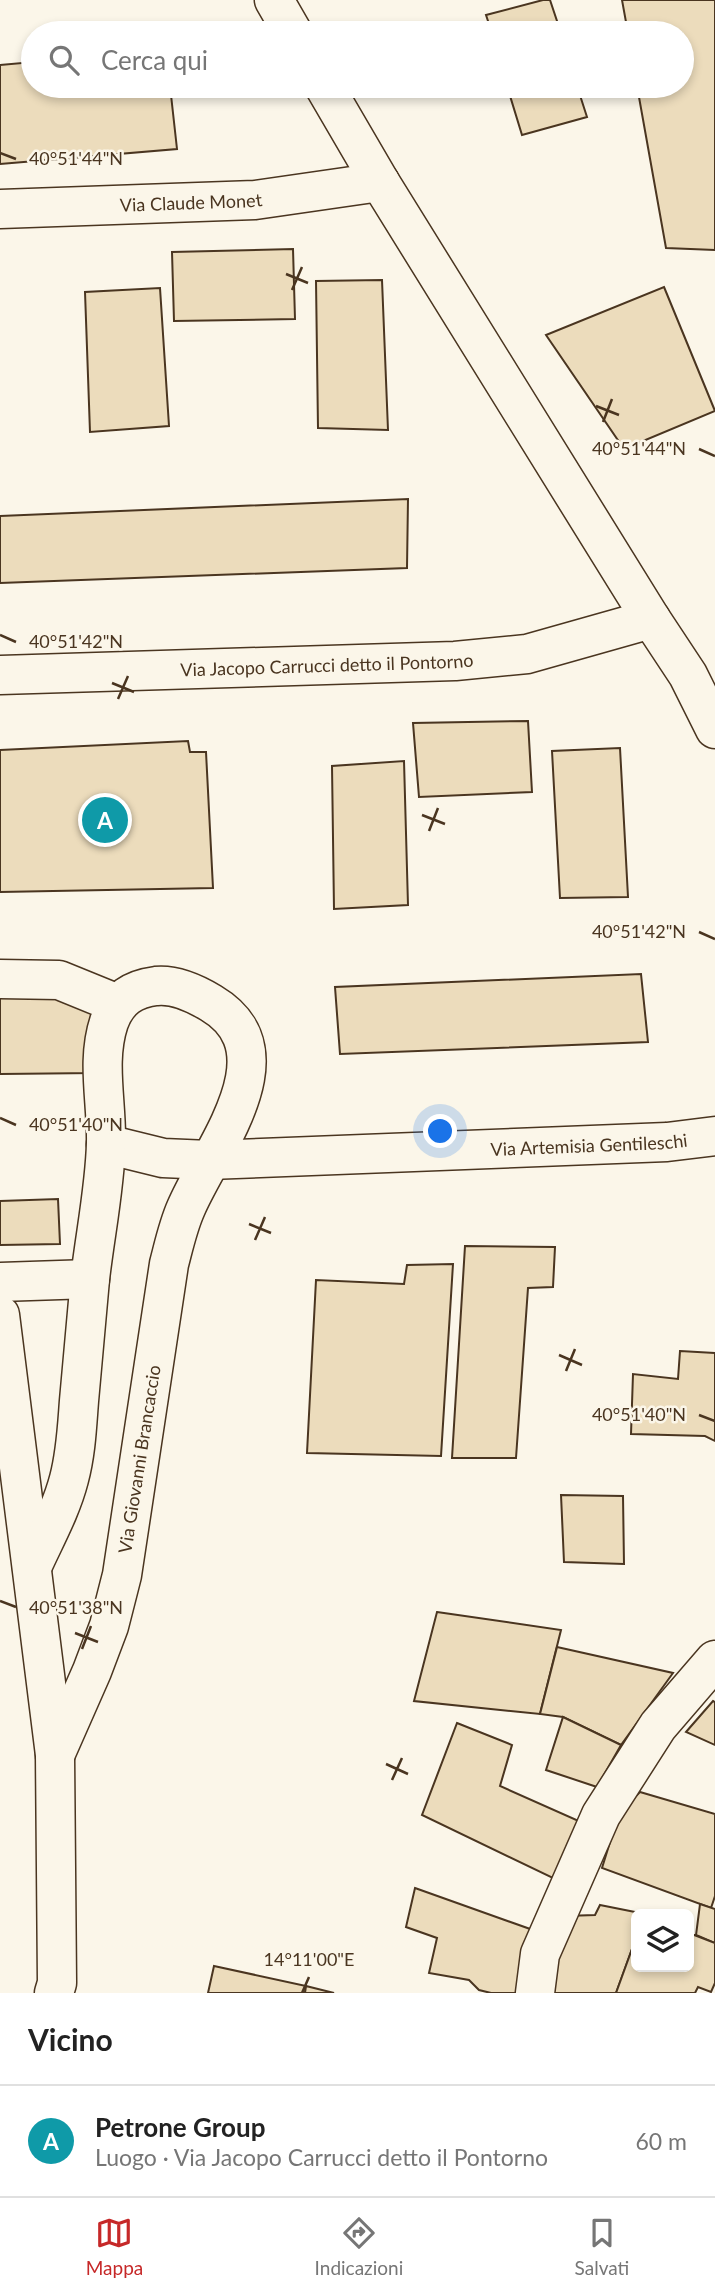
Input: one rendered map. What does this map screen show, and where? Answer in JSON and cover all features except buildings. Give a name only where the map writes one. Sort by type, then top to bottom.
[{"type":"street","points":[[274,0],[286,21]]},
{"type":"street","points":[[331,98],[380,182],[688,675],[715,729]]},
{"type":"street","name":"Via Claude Monet","points":[[0,209],[255,200],[380,182]]},
{"type":"street","name":"Via Jacopo Carrucci detto il Pontorno","points":[[0,676],[455,661],[527,654],[651,619]]},
{"type":"street","points":[[0,979],[59,980],[118,1004]]},
{"type":"street","points":[[32,1567],[56,1517],[69,1481],[75,1450],[90,1279],[106,1144],[103,1058],[106,1034],[118,1004],[128,993],[159,986],[193,992],[218,1007],[239,1028],[248,1066],[242,1097],[209,1160]]},
{"type":"street","name":"Via Artemisia Gentileschi","points":[[106,1144],[163,1158],[209,1160],[667,1142],[715,1136]]},
{"type":"street","name":"Via Giovanni Brancaccio","points":[[55,1755],[109,1626],[122,1575],[169,1264],[186,1207],[209,1160]]},
{"type":"street","points":[[0,1282],[90,1279]]},
{"type":"street","name":"Via Giovanni Brancaccio","points":[[0,1315],[55,1755],[57,1983],[54,1993]]},
{"type":"street","points":[[535,1993],[540,1954],[601,1815],[658,1726],[715,1660]]},
{"type":"place","name":"Petrone Group","points":[[105,820]]}]
